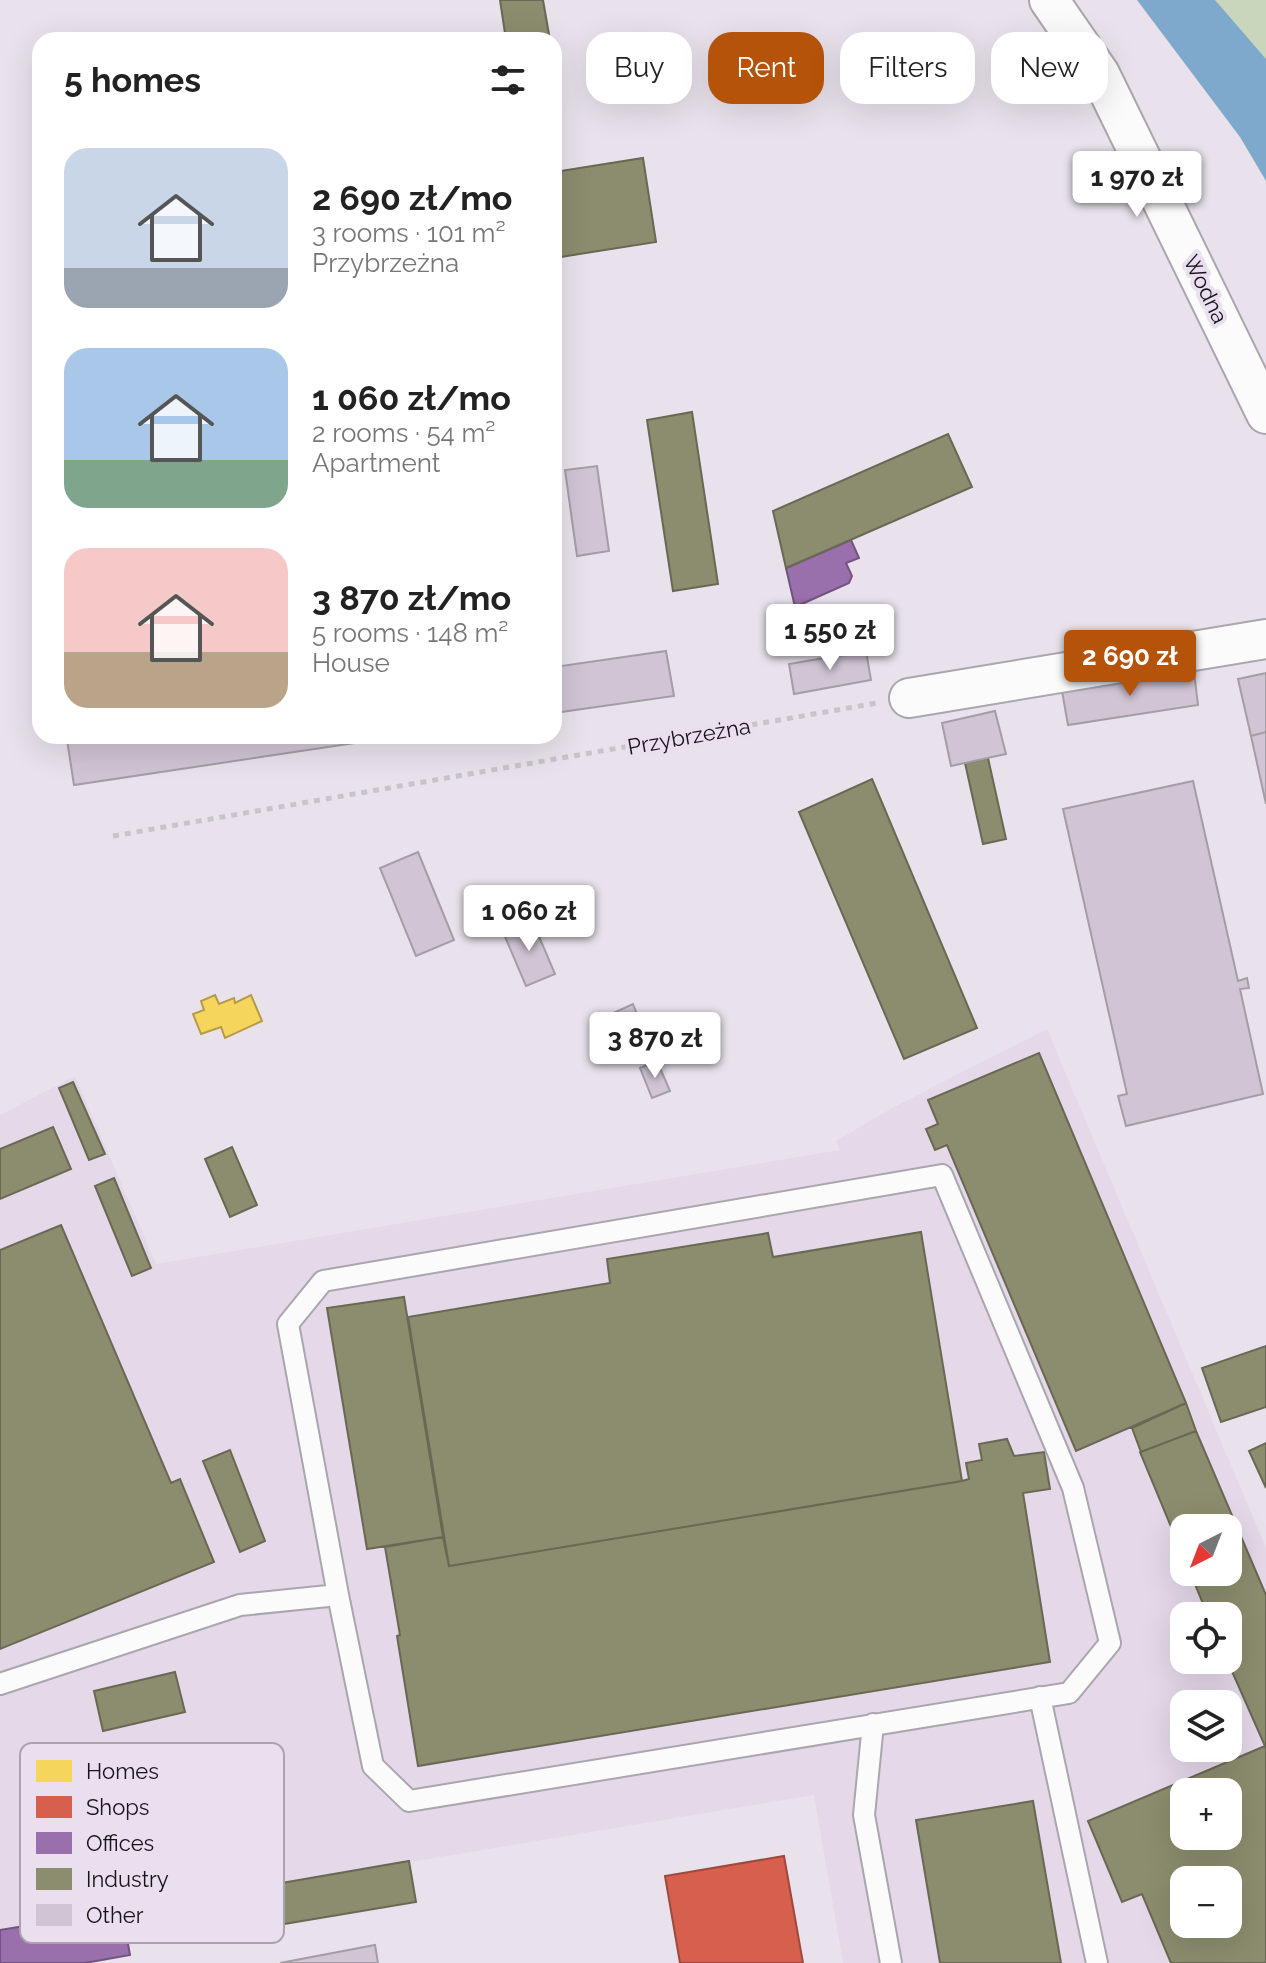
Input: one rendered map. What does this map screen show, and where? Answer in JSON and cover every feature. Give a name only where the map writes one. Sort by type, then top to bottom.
[{"type":"street","name":"Wodna","points":[[1049,0],[1100,74],[1266,414]]},
{"type":"street","points":[[909,698],[1266,639]]},
{"type":"lane","points":[[942,1175],[1073,1488],[1110,1643],[1069,1693],[1040,1697],[409,1801],[373,1766],[288,1324],[323,1281],[942,1175]]},
{"type":"lane","points":[[0,1684],[240,1605],[338,1595]]},
{"type":"lane","points":[[1040,1697],[1097,1963]]},
{"type":"lane","points":[[873,1724],[864,1815],[891,1963]]},
{"type":"path","name":"Przybrzeżna","points":[[113,836],[909,698]]},
{"type":"shaded area","points":[[1047,1029],[1266,1548],[1266,1963],[843,1963],[814,1795],[284,1883],[284,1743],[20,1743],[20,1927],[0,1930],[0,1115],[75,1076],[156,1264],[840,1150],[836,1141],[894,1107]]},
{"type":"green space","points":[[1215,0],[1266,0],[1266,59],[1221,8]]},
{"type":"water","points":[[1137,0],[1215,0],[1266,59],[1266,181],[1240,137]]},
{"type":"building: Homes","points":[[215,995],[219,1004],[234,998],[235,1003],[251,995],[262,1021],[225,1038],[221,1027],[201,1034],[193,1014],[204,1010],[201,1001]]},
{"type":"building: Shops","points":[[784,1856],[803,1963],[680,1963],[665,1876]]},
{"type":"building: Offices","points":[[851,540],[859,558],[846,563],[852,576],[849,583],[795,607],[786,568]]},
{"type":"building: Offices","points":[[20,1927],[20,1943],[128,1943],[130,1955],[85,1963],[0,1963],[0,1930]]},
{"type":"building: Industry","points":[[500,0],[543,0],[549,32],[505,32]]},
{"type":"building: Industry","points":[[643,158],[656,242],[562,257],[562,171]]},
{"type":"building: Industry","points":[[692,412],[718,584],[673,591],[647,420]]},
{"type":"building: Industry","points":[[948,434],[972,487],[786,568],[773,511]]},
{"type":"building: Industry","points":[[988,758],[1006,839],[983,844],[965,763]]},
{"type":"building: Industry","points":[[872,779],[977,1028],[904,1059],[799,812]]},
{"type":"building: Industry","points":[[1039,1053],[1186,1403],[1076,1451],[947,1145],[935,1150],[926,1129],[938,1124],[928,1100]]},
{"type":"building: Industry","points":[[73,1082],[105,1154],[89,1160],[59,1088]]},
{"type":"building: Industry","points":[[53,1127],[71,1169],[0,1199],[0,1149]]},
{"type":"building: Industry","points":[[232,1147],[257,1205],[230,1217],[205,1159]]},
{"type":"building: Industry","points":[[114,1178],[151,1268],[132,1276],[95,1186]]},
{"type":"building: Industry","points":[[61,1225],[171,1483],[180,1479],[214,1562],[0,1649],[0,1250]]},
{"type":"building: Industry","points":[[921,1232],[962,1481],[449,1566],[408,1317],[610,1283],[607,1259],[768,1233],[773,1257]]},
{"type":"building: Industry","points":[[404,1297],[443,1537],[367,1549],[327,1308]]},
{"type":"building: Industry","points":[[1266,1346],[1266,1407],[1221,1422],[1202,1368]]},
{"type":"building: Industry","points":[[1186,1403],[1196,1431],[1141,1452],[1132,1428]]},
{"type":"building: Industry","points":[[1196,1431],[1231,1514],[1170,1514],[1170,1524],[1140,1452]]},
{"type":"building: Industry","points":[[1007,1439],[1014,1456],[1044,1452],[1050,1489],[1023,1493],[1050,1662],[418,1766],[385,1547],[443,1537],[449,1566],[962,1481],[969,1479],[966,1463],[982,1460],[979,1444]]},
{"type":"building: Industry","points":[[1266,1443],[1266,1488],[1249,1451]]},
{"type":"building: Industry","points":[[230,1450],[265,1541],[240,1552],[203,1461]]},
{"type":"building: Industry","points":[[1242,1539],[1266,1595],[1266,1963],[1171,1963],[1142,1894],[1122,1902],[1088,1821],[1170,1786],[1170,1850],[1242,1850],[1242,1778],[1189,1778],[1227,1762],[1242,1762],[1242,1756],[1265,1746],[1233,1674],[1242,1674],[1242,1602],[1202,1602],[1196,1586],[1242,1586]]},
{"type":"building: Industry","points":[[175,1672],[185,1712],[103,1731],[94,1691]]},
{"type":"building: Industry","points":[[1033,1801],[1061,1963],[940,1963],[916,1820]]},
{"type":"building: Industry","points":[[409,1861],[416,1902],[284,1924],[284,1883]]},
{"type":"building: Other","points":[[597,466],[609,551],[577,556],[565,470]]},
{"type":"building: Other","points":[[666,651],[674,696],[562,712],[562,666]]},
{"type":"building: Other","points":[[866,651],[871,680],[794,694],[789,664]]},
{"type":"building: Other","points":[[1194,672],[1198,705],[1068,725],[1062,691]]},
{"type":"building: Other","points":[[1266,673],[1266,732],[1251,736],[1238,679]]},
{"type":"building: Other","points":[[995,711],[1006,754],[951,766],[942,723]]},
{"type":"building: Other","points":[[1266,732],[1266,804],[1251,736]]},
{"type":"building: Other","points":[[68,744],[348,744],[74,785]]},
{"type":"building: Other","points":[[1193,781],[1238,981],[1247,978],[1249,988],[1240,989],[1263,1094],[1126,1126],[1118,1096],[1127,1094],[1063,809]]},
{"type":"building: Other","points":[[418,852],[454,940],[416,956],[380,868]]},
{"type":"building: Other","points":[[532,920],[555,974],[526,986],[503,932]]},
{"type":"building: Other","points":[[633,1004],[642,1027],[620,1036],[611,1014]]},
{"type":"building: Other","points":[[657,1061],[670,1091],[652,1098],[640,1068]]},
{"type":"building: Other","points":[[375,1945],[378,1963],[280,1963]]}]
